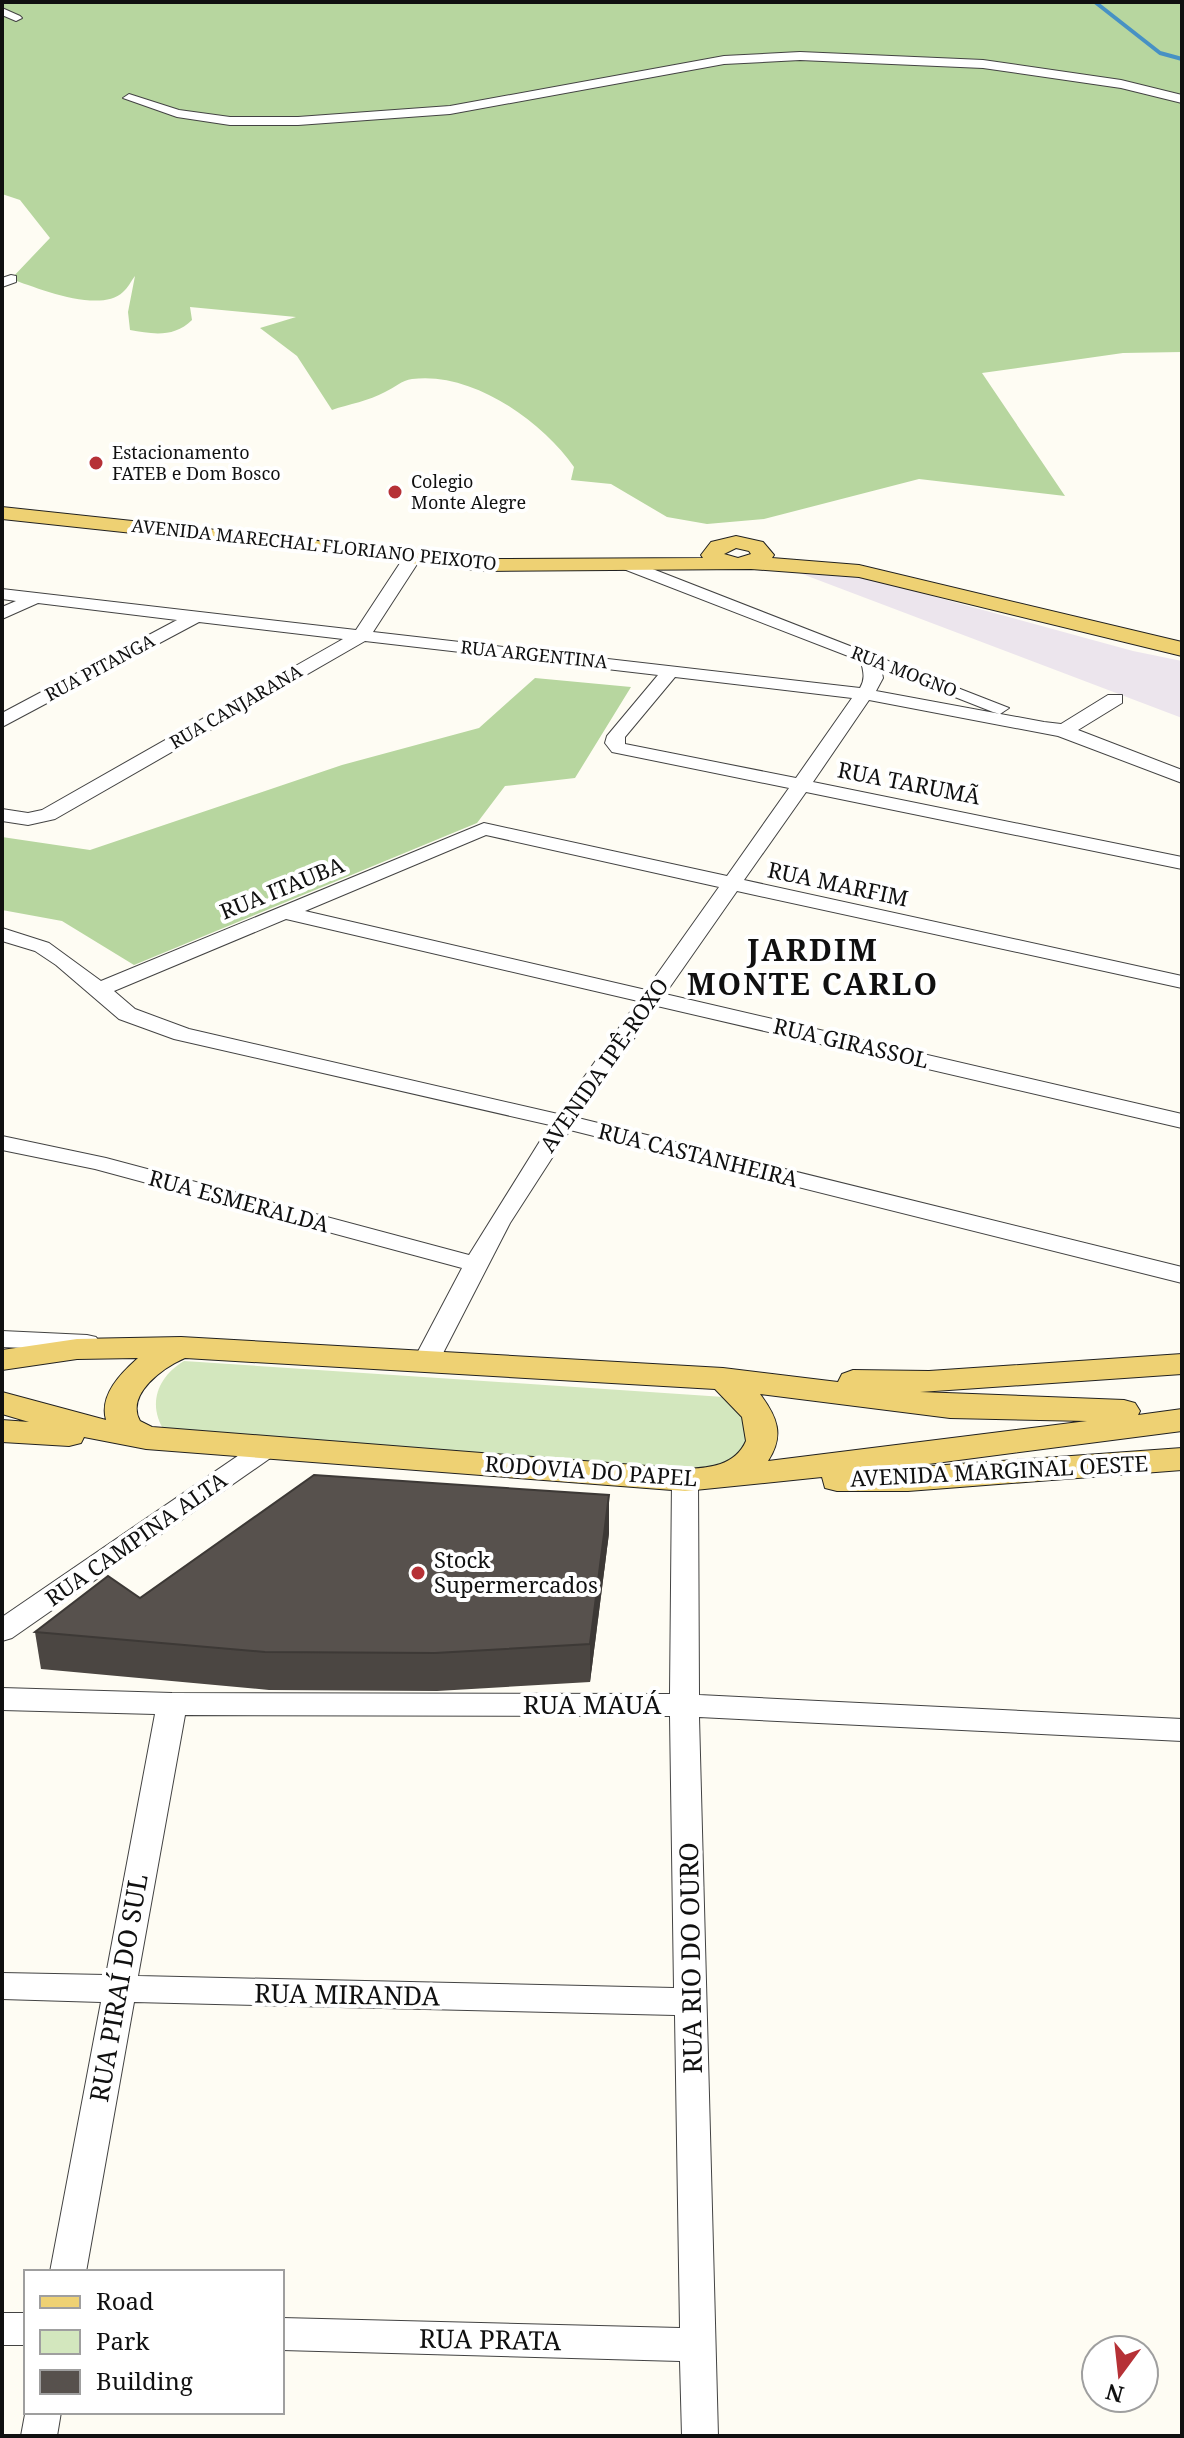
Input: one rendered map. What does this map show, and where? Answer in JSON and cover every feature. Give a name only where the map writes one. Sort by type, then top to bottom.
[{"type":"main road","name":"AVENIDA MARECHAL FLORIANO PEIXOTO","points":[[8,517],[412,558],[539,566],[735,557]]},
{"type":"main road","name":"AVENIDA MARECHAL FLORIANO PEIXOTO","points":[[627,564],[679,553],[848,570],[941,589],[1182,649]]},
{"type":"main road","points":[[147,1438],[132,1433],[123,1421],[121,1403],[137,1374],[166,1352],[181,1347]]},
{"type":"main road","points":[[2,1360],[77,1349],[181,1347],[723,1379],[929,1382],[1182,1364]]},
{"type":"main road","points":[[723,1379],[950,1407],[1182,1412]]},
{"type":"main road","points":[[719,1479],[749,1465],[758,1455],[763,1441],[757,1409],[723,1379]]},
{"type":"main road","name":"RODOVIA DO PAPEL","points":[[2,1403],[91,1428],[147,1438],[685,1480],[719,1479],[1182,1420]]},
{"type":"main road","points":[[2,1431],[147,1438]]},
{"type":"main road","name":"AVENIDA MARGINAL OESTE","points":[[719,1479],[908,1480],[1182,1459]]},
{"type":"street","points":[[2,11],[16,18]]},
{"type":"street","points":[[129,98],[177,113],[230,121],[326,120],[450,110],[724,60],[800,56],[983,64],[1121,84],[1182,99]]},
{"type":"street","name":"RUA CANJARANA","points":[[2,815],[28,819],[58,809],[361,636],[412,558]]},
{"type":"street","name":"RUA MOGNO","points":[[627,564],[870,660],[1182,777]]},
{"type":"street","name":"RUA ARGENTINA","points":[[2,594],[865,694],[1063,731]]},
{"type":"street","points":[[2,614],[38,597]]},
{"type":"street","name":"RUA PITANGA","points":[[2,721],[199,615]]},
{"type":"street","name":"AVENIDA IPÊ-ROXO","points":[[426,1361],[505,1211],[865,694],[874,678],[870,660]]},
{"type":"street","name":"RUA TARUMÃ","points":[[672,670],[616,736],[614,743],[627,750],[1182,863]]},
{"type":"street","points":[[1063,731],[1115,699]]},
{"type":"street","name":"RUA MARFIM","points":[[484,829],[730,886],[1182,982]]},
{"type":"street","name":"RUA ITAUBA","points":[[98,990],[484,829]]},
{"type":"street","name":"RUA GIRASSOL","points":[[286,913],[1182,1121]]},
{"type":"street","name":"RUA CASTANHEIRA","points":[[2,934],[42,947],[127,1014],[182,1034],[565,1122],[1182,1275]]},
{"type":"street","name":"RUA ESMERALDA","points":[[2,1143],[98,1163],[475,1264]]},
{"type":"street","points":[[2,1339],[181,1347]]},
{"type":"street","name":"RUA CAMPINA ALTA","points":[[2,1631],[270,1446]]},
{"type":"street","name":"RUA RIO DO OURO","points":[[685,1480],[684,1705],[693,2002],[700,2436]]},
{"type":"street","name":"RUA MAUÁ","points":[[2,1699],[172,1704],[684,1705],[1182,1730]]},
{"type":"street","name":"RUA PIRAÍ DO SUL","points":[[68,2270],[172,1704]]},
{"type":"street","name":"RUA MIRANDA","points":[[2,1986],[693,2002]]},
{"type":"street","points":[[2,2329],[24,2329]]},
{"type":"street","name":"RUA PRATA","points":[[284,2334],[698,2345]]},
{"type":"street","points":[[39,2436],[43,2414]]},
{"type":"shaded area","points":[[789,569],[851,574],[1133,651],[1182,661],[1182,718]]},
{"type":"green space","points":[[2,2],[1182,2],[1182,352],[1123,353],[982,373],[1065,496],[919,479],[764,519],[707,524],[667,517],[611,484],[571,480],[574,467],[544,433],[504,403],[458,383],[435,379],[408,380],[372,398],[332,410],[297,356],[260,328],[296,317],[190,307],[192,320],[185,326],[170,332],[146,333],[130,330],[128,312],[135,276],[123,292],[99,301],[52,293],[11,279],[50,238],[20,200],[2,194]]},
{"type":"green space","points":[[535,678],[631,687],[575,778],[505,786],[477,823],[134,965],[62,921],[2,910],[2,837],[90,850],[342,765],[479,728]]},
{"type":"green space","points":[[184,1361],[724,1397],[735,1404],[755,1435],[731,1474],[165,1432],[157,1412],[158,1392],[167,1375]]},
{"type":"building","name":"Stock Supermercados","points":[[314,1475],[609,1495],[590,1644],[435,1653],[265,1652],[35,1632],[108,1576],[140,1598]]},
{"type":"waterway","points":[[1095,2],[1160,53],[1182,59]]},
{"type":"place","name":"Estacionamento FATEB e Dom Bosco","points":[[96,463]]},
{"type":"place","name":"Colegio Monte Alegre","points":[[395,492]]},
{"type":"place","name":"Stock Supermercados","points":[[418,1573]]},
{"type":"district","name":"JARDIM MONTE CARLO","points":[[813,968]]}]
